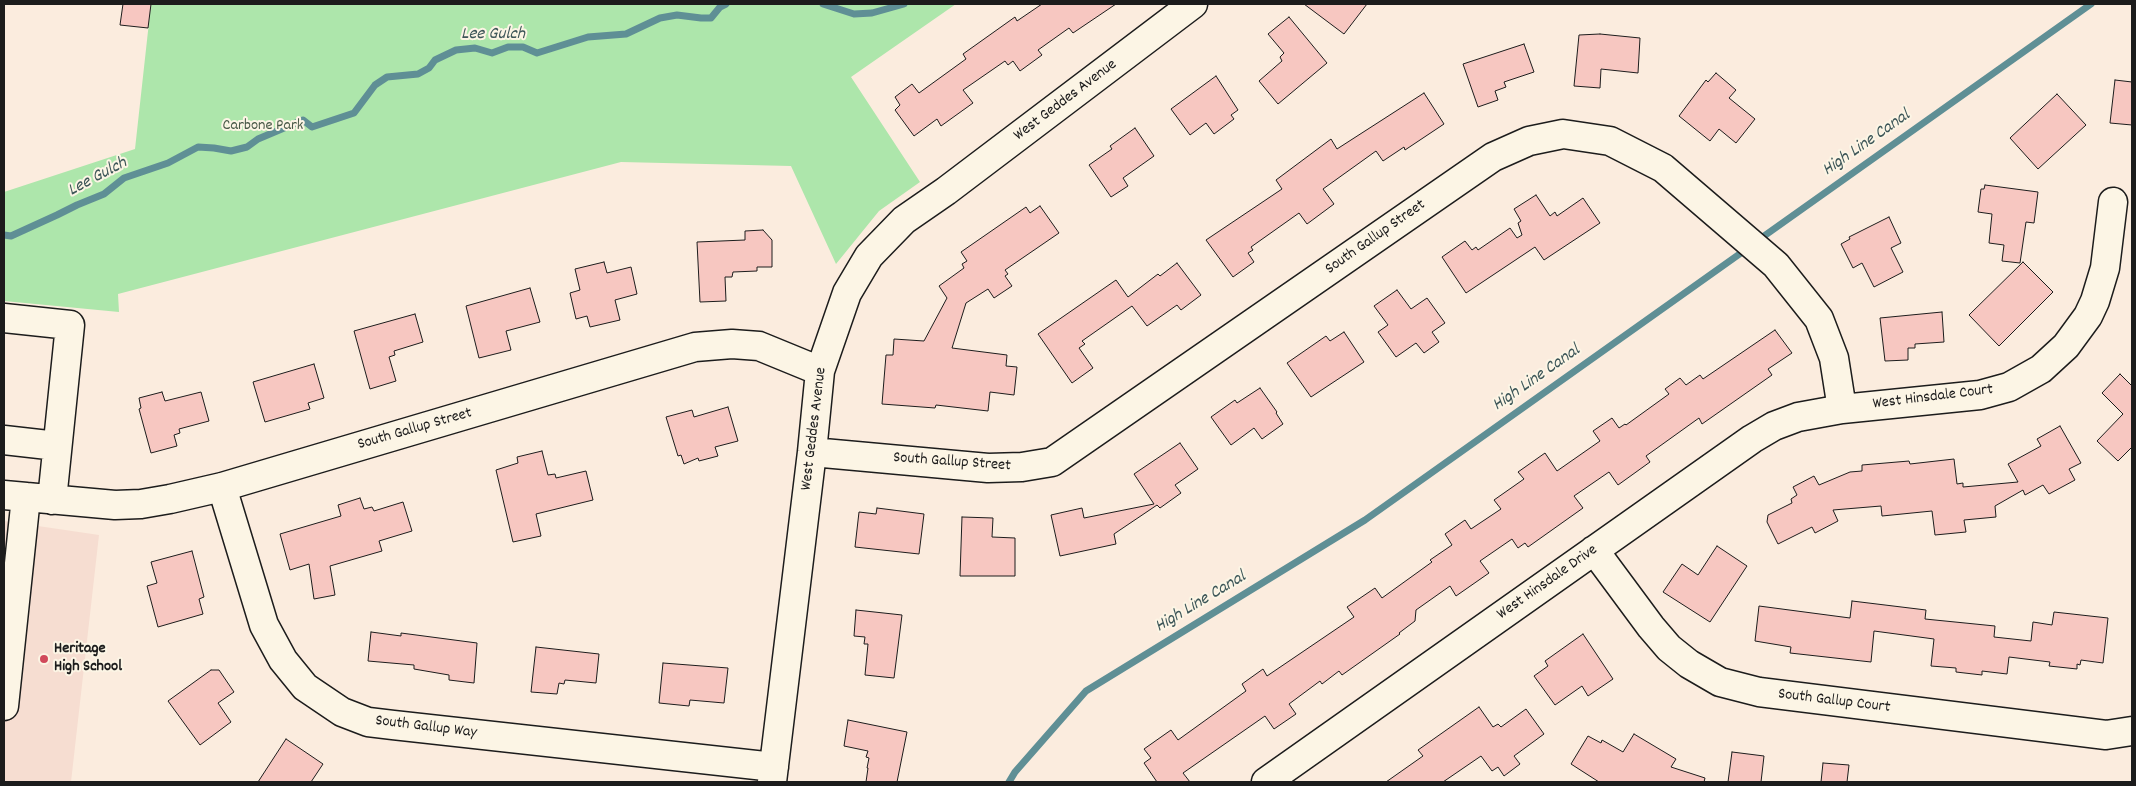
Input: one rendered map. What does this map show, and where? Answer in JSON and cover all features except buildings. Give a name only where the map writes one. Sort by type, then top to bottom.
[{"type":"street","name":"West Geddes Avenue","points":[[773,775],[820,371],[847,293],[869,256],[904,220],[946,191],[1194,4]]},
{"type":"street","name":"South Gallup Street","points":[[812,452],[988,468],[1022,467],[1052,462],[1493,157],[1529,141],[1563,134],[1610,140],[1663,168],[1776,265],[1819,319],[1834,358],[1842,409]]},
{"type":"street","name":"West Hinsdale Court","points":[[1842,409],[1980,395],[2009,387],[2041,369],[2066,346],[2088,316],[2095,300],[2105,268],[2113,202]]},
{"type":"street","points":[[4,318],[70,325],[58,446],[27,497],[4,706]]},
{"type":"street","name":"South Gallup Street","points":[[27,497],[116,505],[141,504],[222,487],[695,347],[732,344],[759,346],[820,371]]},
{"type":"street","name":"West Hinsdale Drive","points":[[1266,782],[1752,439],[1774,426],[1798,417],[1842,409]]},
{"type":"street","points":[[4,440],[58,446]]},
{"type":"street","name":"South Gallup Way","points":[[222,487],[264,625],[283,660],[305,687],[324,702],[342,712],[368,722],[773,775]]},
{"type":"street","name":"South Gallup Court","points":[[1594,550],[1651,627],[1669,648],[1689,664],[1720,682],[1759,692],[2097,734],[2106,735],[2132,731]]},
{"type":"shaded area","name":"Heritage High School","points":[[4,521],[99,535],[71,782],[4,782]]},
{"type":"green space","name":"Carbone Park","points":[[151,4],[956,4],[851,77],[920,182],[879,211],[836,264],[791,166],[621,162],[118,294],[119,312],[4,301],[4,192],[135,149]]},
{"type":"waterway","name":"Lee Gulch","points":[[4,235],[11,236],[104,194],[124,178],[168,163],[198,147],[231,151],[247,147],[258,139],[303,120],[312,127],[354,113],[375,85],[387,77],[418,74],[429,68],[435,60],[456,50],[475,48],[492,53],[508,47],[523,47],[537,53],[588,37],[626,34],[660,18],[677,15],[711,18],[720,7],[726,4]]},
{"type":"waterway","name":"Lee Gulch","points":[[823,4],[854,14],[872,13],[904,4]]},
{"type":"waterway","name":"High Line Canal","points":[[1757,241],[2091,4]]},
{"type":"waterway","name":"High Line Canal","points":[[1009,782],[1015,772],[1086,691],[1365,520],[1748,248]]},
{"type":"place","name":"Heritage High School","points":[[44,659]]}]
